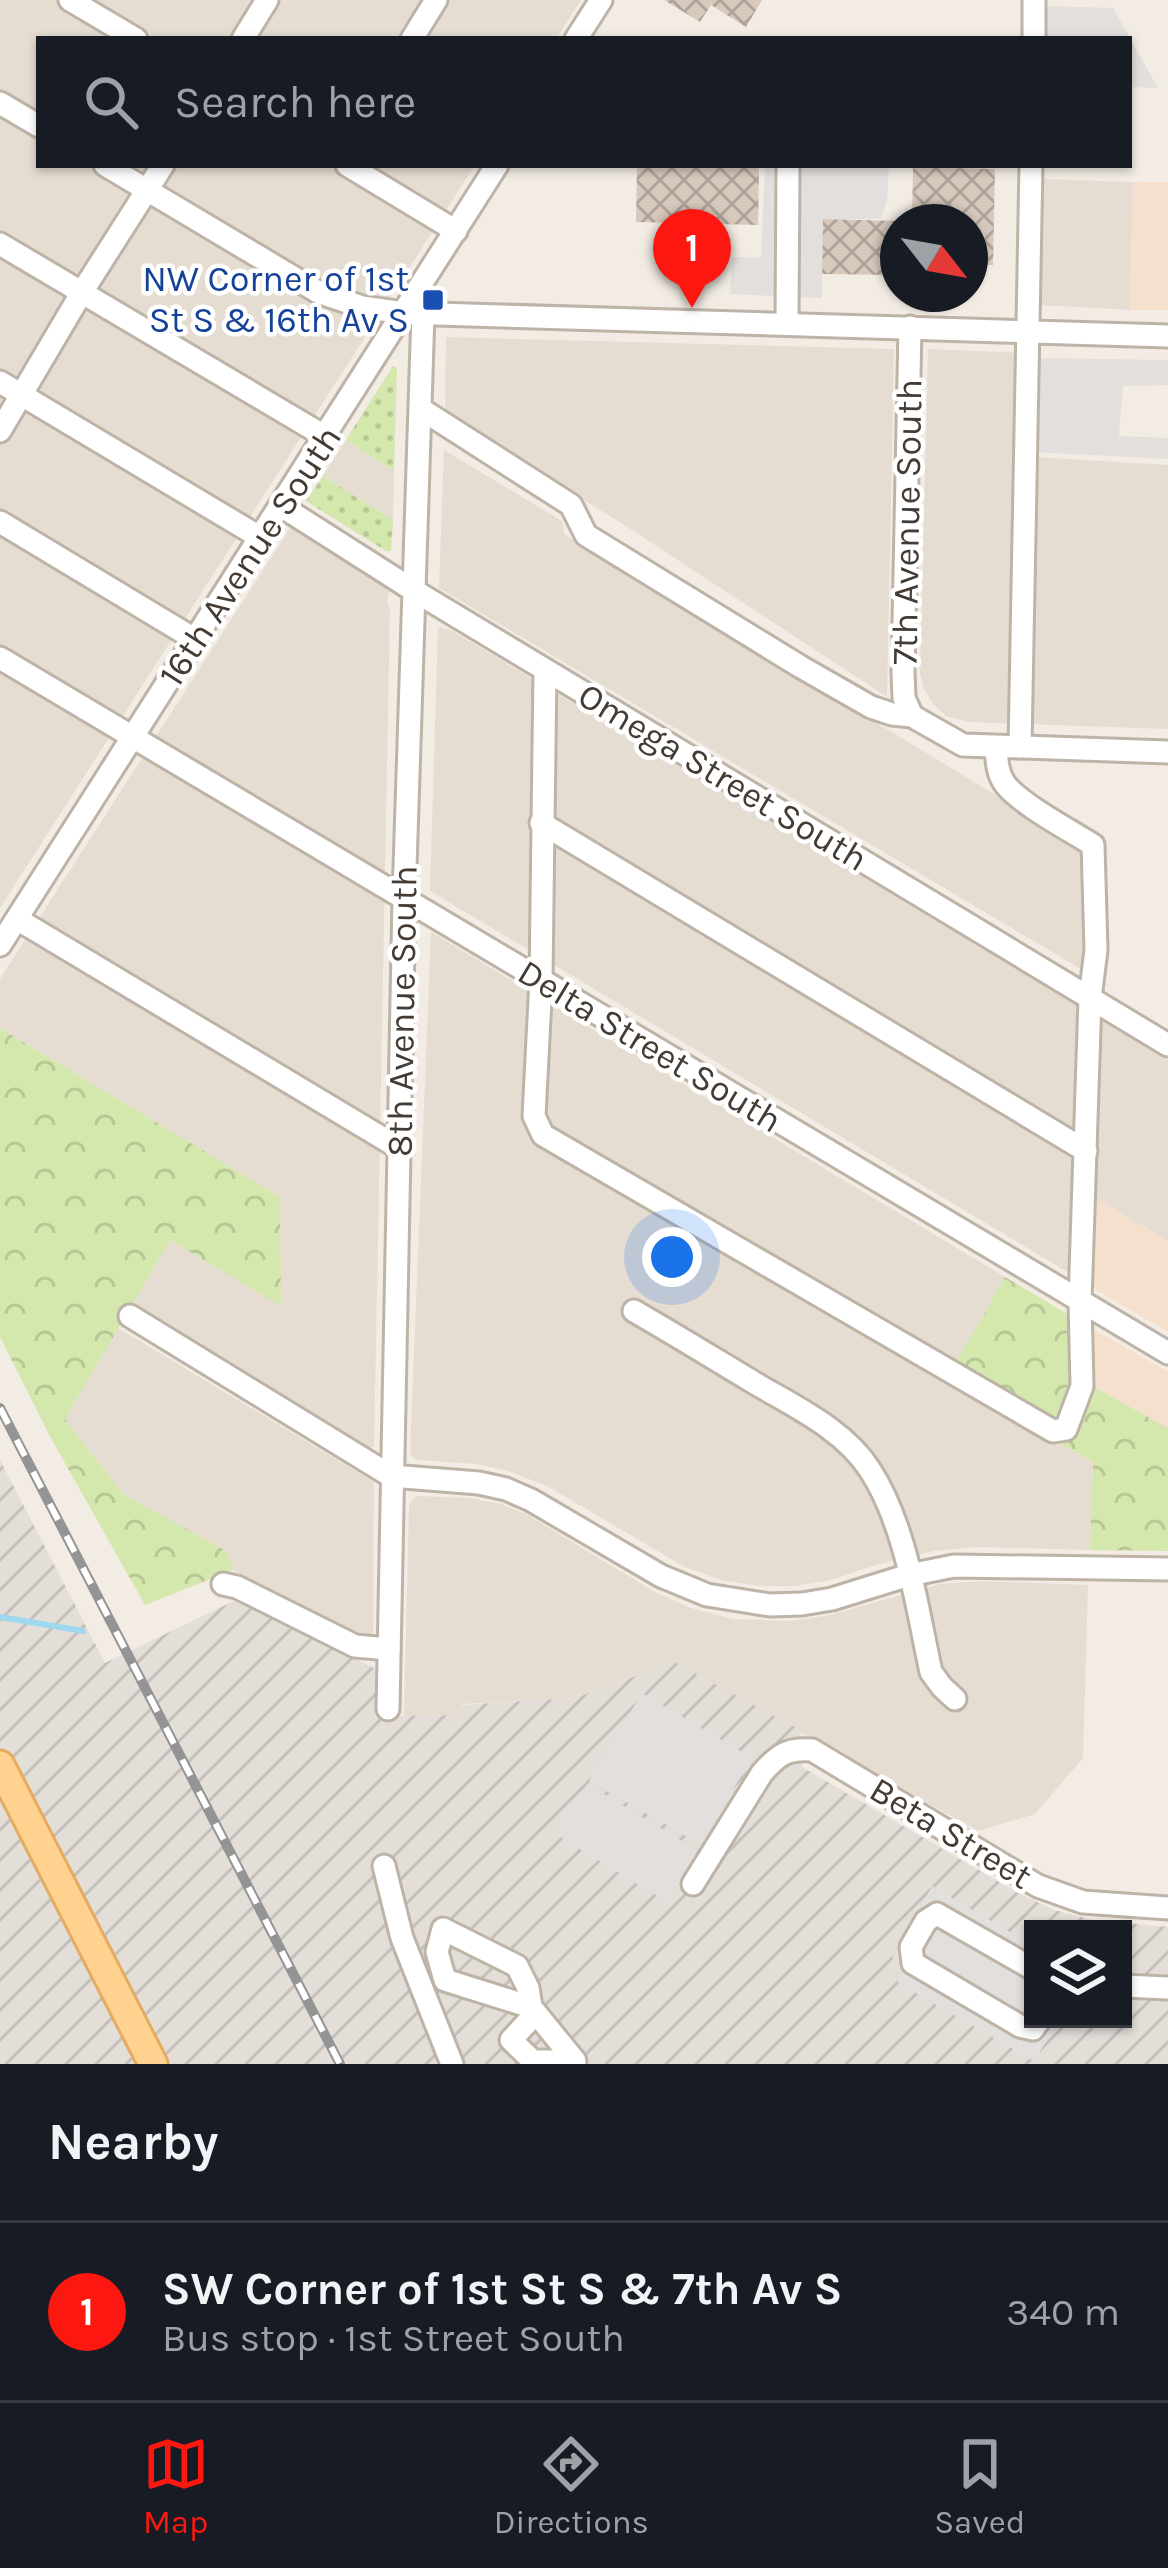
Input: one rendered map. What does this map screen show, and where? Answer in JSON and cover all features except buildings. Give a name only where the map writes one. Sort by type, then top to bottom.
[{"type":"main road","points":[[0,1766],[153,2064]]},
{"type":"street","points":[[70,0],[98,6],[133,36]]},
{"type":"street","points":[[244,36],[267,0]]},
{"type":"street","points":[[414,36],[436,0]]},
{"type":"street","points":[[584,36],[602,0]]},
{"type":"street","points":[[1034,0],[1034,36]]},
{"type":"street","points":[[0,103],[36,124]]},
{"type":"street","points":[[110,168],[318,292],[362,307],[413,313],[1168,336]]},
{"type":"street","points":[[0,431],[161,168]]},
{"type":"street","points":[[352,168],[456,231]]},
{"type":"street","name":"16th Avenue South","points":[[0,945],[326,437],[413,313],[495,168]]},
{"type":"street","points":[[787,323],[788,168]]},
{"type":"street","points":[[1020,747],[1031,168]]},
{"type":"street","points":[[0,244],[326,437]]},
{"type":"street","name":"8th Avenue South","points":[[388,1709],[404,898],[421,410],[413,313]]},
{"type":"street","name":"7th Avenue South","points":[[910,326],[903,672],[904,698],[912,716]]},
{"type":"street","points":[[0,382],[261,538]]},
{"type":"street","points":[[421,410],[571,505],[586,535],[871,706],[912,716],[963,745],[1168,752]]},
{"type":"street","name":"Omega Street South","points":[[281,506],[1168,1045]]},
{"type":"street","points":[[0,522],[196,640]]},
{"type":"street","name":"Delta Street South","points":[[0,658],[1168,1353]]},
{"type":"street","points":[[545,670],[541,980],[534,1116],[543,1135],[1053,1431],[1066,1429],[1082,1386],[1080,1302],[1090,998],[1096,950],[1093,845],[1005,784],[996,747]]},
{"type":"street","points":[[541,823],[1086,1151]]},
{"type":"street","points":[[16,919],[399,1148]]},
{"type":"street","points":[[634,1310],[793,1406],[858,1453],[894,1521],[931,1672],[956,1699]]},
{"type":"street","points":[[130,1316],[391,1476],[506,1489],[661,1576],[707,1595],[739,1602],[802,1604],[954,1566],[1168,1568]]},
{"type":"street","points":[[223,1585],[237,1587],[355,1646],[389,1649]]},
{"type":"street","name":"Beta Street","points":[[693,1884],[762,1773],[795,1748],[812,1750],[1038,1886],[1083,1902],[1168,1909]]},
{"type":"street","points":[[384,1866],[402,1939],[452,2064]]},
{"type":"street","points":[[1024,1964],[938,1914],[926,1921],[910,1947],[914,1963],[1024,2027]]},
{"type":"street","points":[[533,2010],[445,1980],[437,1952],[442,1930],[517,1966],[533,2010],[577,2063]]},
{"type":"street","points":[[1132,1986],[1168,1988]]},
{"type":"street","points":[[533,2010],[511,2040],[533,2061],[577,2063]]},
{"type":"shaded area","points":[[0,0],[581,0],[558,36],[36,36],[36,168],[473,168],[0,908]]},
{"type":"shaded area","points":[[1043,6],[1113,8],[1129,36],[1041,36]]},
{"type":"shaded area","points":[[1132,42],[1158,88],[1132,87]]},
{"type":"shaded area","points":[[765,168],[889,168],[887,201],[880,204],[880,219],[823,219],[822,298],[730,294],[732,257],[761,258]]},
{"type":"shaded area","points":[[1044,179],[1133,182],[1130,310],[1039,305]]},
{"type":"shaded area","points":[[1133,182],[1168,182],[1168,310],[1130,310]]},
{"type":"shaded area","points":[[446,337],[894,349],[887,697],[445,408]]},
{"type":"shaded area","points":[[928,349],[1021,353],[1018,456],[1168,465],[1168,729],[969,722],[946,716],[933,704],[920,673]]},
{"type":"shaded area","points":[[1038,358],[1168,360],[1168,385],[1123,386],[1119,436],[1168,438],[1168,459],[1033,452]]},
{"type":"shaded area","points":[[346,440],[394,471],[393,520],[323,476]]},
{"type":"shaded area","points":[[444,450],[562,521],[564,534],[1085,849],[1084,971],[439,588]]},
{"type":"shaded area","points":[[290,528],[390,590],[374,1447],[132,1303],[170,1239],[280,1197],[0,1028],[0,979]]},
{"type":"shaded area","points":[[438,627],[451,630],[1168,1060],[1168,1241],[1092,1196],[1076,1277],[430,891]]},
{"type":"shaded area","points":[[431,932],[1005,1277],[946,1380],[1093,1462],[1090,1550],[977,1547],[934,1551],[831,1580],[758,1586],[685,1567],[547,1486],[508,1471],[416,1460],[410,1454]]},
{"type":"shaded area","points":[[1092,1196],[1168,1241],[1168,1332],[1086,1284]]},
{"type":"shaded area","points":[[1088,1326],[1168,1372],[1168,1428],[1090,1385]]},
{"type":"shaded area","points":[[118,1328],[374,1482],[373,1637],[349,1634],[233,1570],[225,1551],[123,1494],[65,1419]]},
{"type":"shaded area","points":[[0,1460],[105,1663],[236,1600],[376,1669],[375,1716],[459,1715],[460,1705],[575,1698],[674,1662],[800,1730],[802,1767],[1018,1893],[1054,1910],[1093,1920],[1024,1920],[1024,2028],[1132,2028],[1132,1924],[1168,1927],[1168,2064],[0,2064]]},
{"type":"shaded area","points":[[416,1496],[501,1504],[526,1514],[655,1592],[733,1619],[789,1621],[830,1615],[940,1584],[1088,1585],[1083,1758],[1035,1814],[978,1831],[674,1662],[575,1698],[461,1704],[460,1715],[404,1716],[409,1504]]},
{"type":"shaded area","points":[[642,1693],[752,1758],[700,1844],[589,1781]]},
{"type":"shaded area","points":[[587,1784],[700,1852],[669,1903],[555,1834]]},
{"type":"shaded area","points":[[932,1886],[1024,1941],[1024,2028],[1054,2028],[1034,2061],[897,1982],[905,1966],[892,1958]]},
{"type":"green space","points":[[393,366],[397,368],[394,471],[346,440]]},
{"type":"green space","points":[[323,476],[393,520],[391,551],[306,501]]},
{"type":"green space","points":[[0,1028],[280,1197],[281,1306],[170,1240],[65,1419],[123,1494],[226,1551],[233,1570],[145,1605],[0,1337]]},
{"type":"green space","points":[[1005,1277],[1076,1319],[1076,1377],[1168,1428],[1168,1551],[1090,1550],[1093,1462],[946,1380]]},
{"type":"waterway","points":[[0,1617],[83,1631]]},
{"type":"railway","points":[[0,1408],[340,2064]]},
{"type":"place","name":"NW Corner of 1st St S & 16th Av S","points":[[433,300]]},
{"type":"place","name":"SW Corner of 1st St S & 7th Av S","points":[[692,308]]}]
